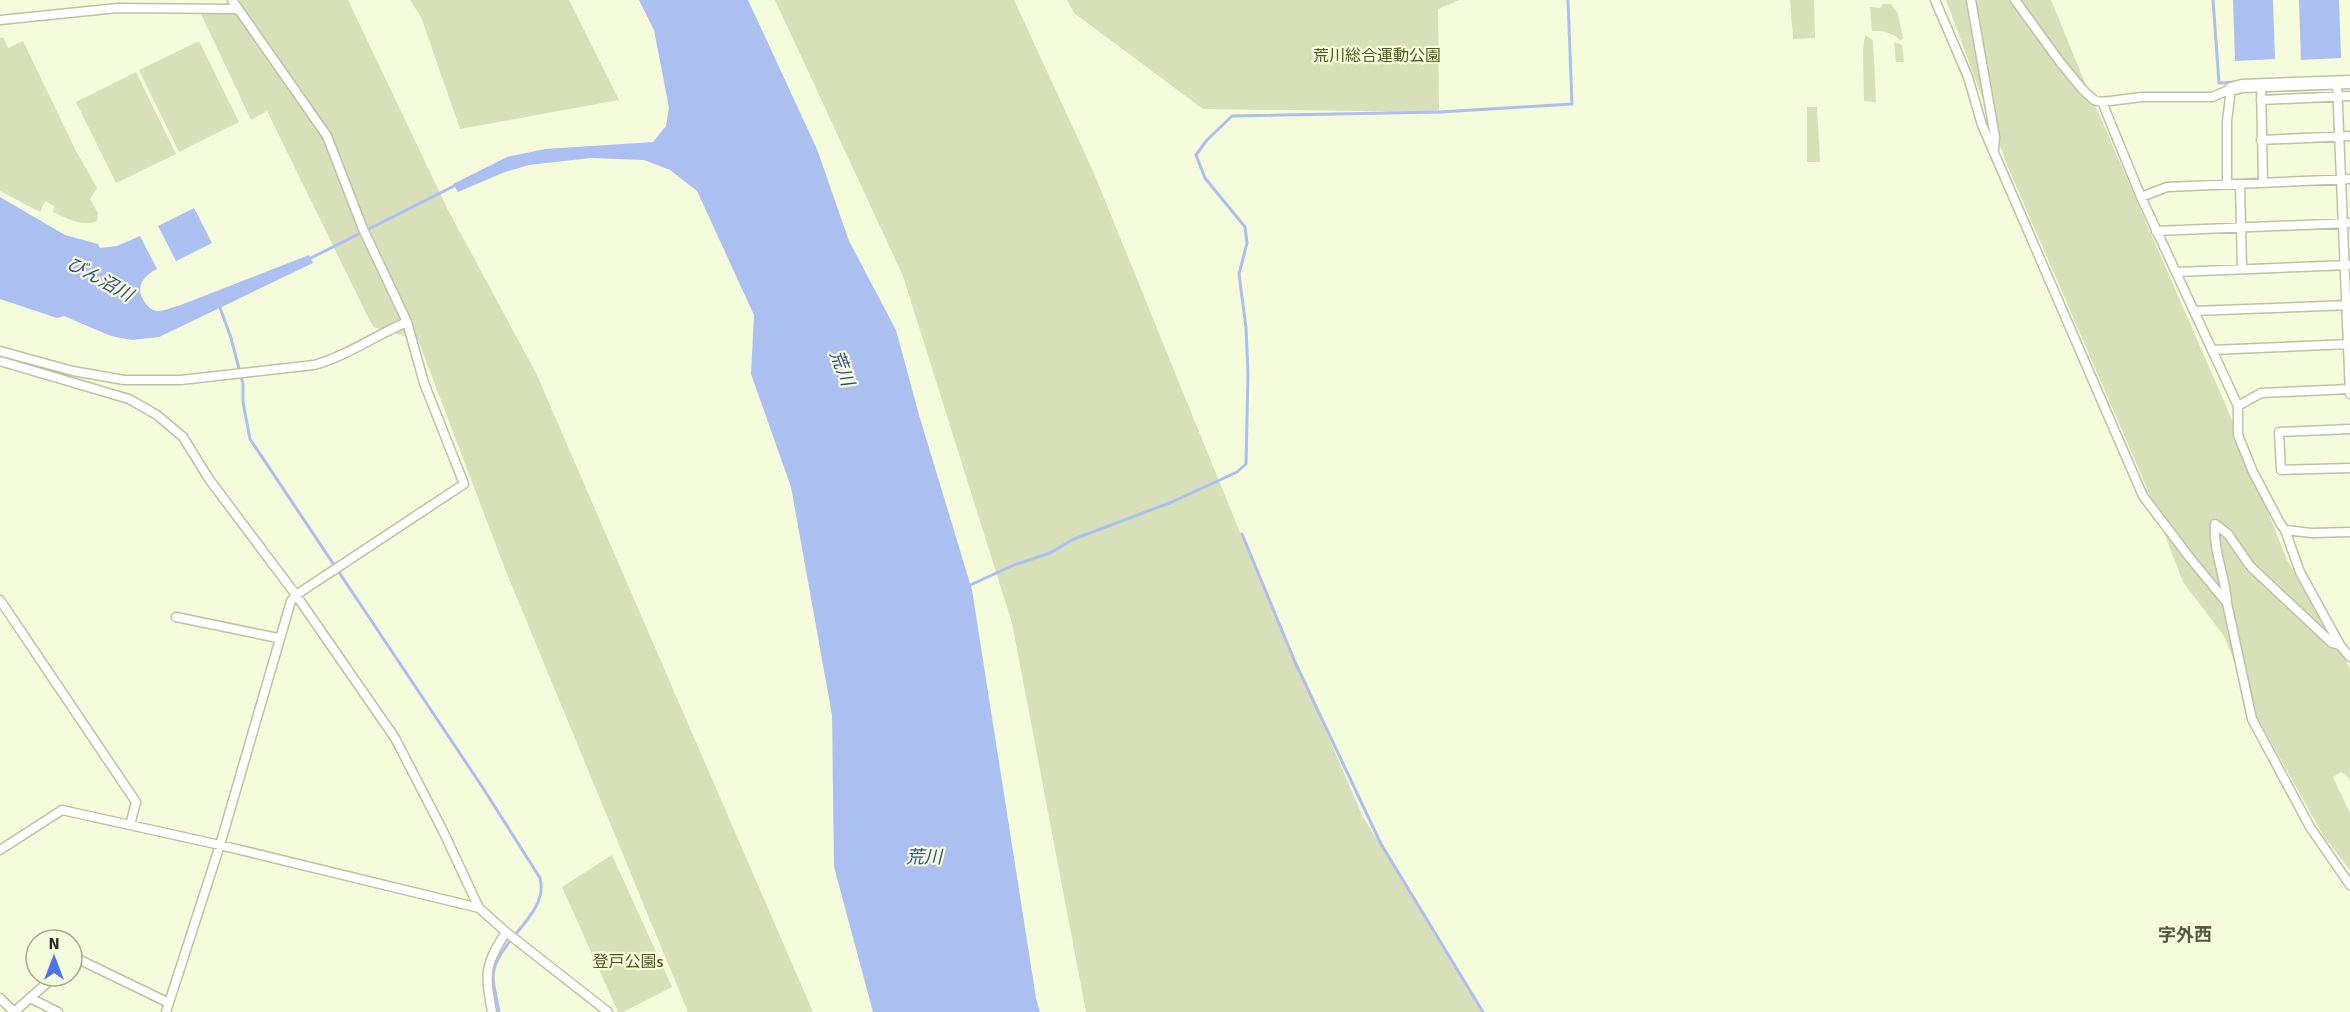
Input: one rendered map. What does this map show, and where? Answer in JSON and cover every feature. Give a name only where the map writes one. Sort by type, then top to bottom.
[{"type":"street","points":[[84,962],[167,1008],[220,845],[278,638],[291,601],[296,595],[464,484],[424,383],[407,322],[363,229],[327,136],[232,0]]},
{"type":"street","points":[[1935,0],[1958,51],[1982,125],[2143,496],[2227,603]]},
{"type":"street","points":[[1971,0],[1995,137],[1994,149]]},
{"type":"street","points":[[2015,0],[2083,90],[2094,100],[2102,102],[2142,97],[2212,97],[2240,86],[2344,83],[2338,97],[2340,137],[2346,179],[2350,394]]},
{"type":"street","points":[[0,21],[118,4],[237,9]]},
{"type":"street","points":[[2261,86],[2263,182]]},
{"type":"street","points":[[2227,184],[2227,121],[2231,89]]},
{"type":"street","points":[[2261,100],[2350,96]]},
{"type":"street","points":[[2102,102],[2156,231],[2238,406],[2238,435],[2253,472],[2285,530],[2300,572],[2340,645],[2350,657]]},
{"type":"street","points":[[2261,140],[2350,136]]},
{"type":"street","points":[[2141,197],[2163,187],[2346,179]]},
{"type":"street","points":[[2240,183],[2242,268]]},
{"type":"street","points":[[2156,231],[2347,223]]},
{"type":"street","points":[[2176,272],[2347,265]]},
{"type":"street","points":[[2194,311],[2348,305]]},
{"type":"street","points":[[0,351],[95,376],[124,380],[165,381],[314,365],[329,361],[407,322]]},
{"type":"street","points":[[2212,350],[2349,344]]},
{"type":"street","points":[[0,361],[138,402],[164,420],[187,442],[216,488],[377,709],[401,748],[479,908],[608,1012]]},
{"type":"street","points":[[2238,406],[2261,393],[2350,389]]},
{"type":"street","points":[[2350,429],[2279,432],[2281,470],[2350,468]]},
{"type":"street","points":[[2340,645],[2332,643],[2250,566],[2228,534],[2215,524],[2214,536],[2226,584],[2227,603],[2252,719],[2310,827],[2350,885]]},
{"type":"street","points":[[2285,530],[2312,533],[2350,532]]},
{"type":"street","points":[[0,600],[136,802],[130,825]]},
{"type":"street","points":[[176,617],[278,638]]},
{"type":"street","points":[[0,850],[62,810],[220,845],[479,908]]},
{"type":"street","points":[[492,1012],[488,987],[488,965],[506,932]]},
{"type":"street","points":[[0,998],[14,1012],[41,988]]},
{"type":"street","points":[[30,998],[58,1012]]},
{"type":"green space","points":[[237,0],[348,0],[448,210],[536,373],[813,1012],[688,1012],[505,569],[418,340],[373,327],[267,111],[251,120],[201,14],[239,5]]},
{"type":"green space","points":[[410,0],[569,0],[619,100],[460,129],[421,17]]},
{"type":"green space","points":[[775,0],[1014,0],[1093,171],[1239,530],[1363,817],[1484,1012],[1086,1012],[1012,623],[903,276]]},
{"type":"green space","name":"荒川総合運動公園","points":[[1067,0],[1459,0],[1438,9],[1439,112],[1203,109],[1074,13]]},
{"type":"green space","points":[[1790,0],[1814,0],[1815,38],[1793,39]]},
{"type":"green space","points":[[1946,0],[2051,0],[2227,408],[2287,560],[2350,668],[2350,779],[2341,772],[2333,777],[2350,813],[2350,870],[2324,837],[2257,717],[2224,636],[2183,582],[2144,481],[2007,165]]},
{"type":"green space","points":[[1883,4],[1891,4],[1898,14],[1903,38],[1901,41],[1888,33],[1872,31],[1870,7],[1880,8]]},
{"type":"green space","points":[[1865,35],[1873,40],[1876,102],[1864,101]]},
{"type":"green space","points":[[3,37],[8,48],[23,41],[75,149],[97,188],[90,199],[98,213],[97,221],[86,223],[69,219],[53,212],[54,206],[45,201],[40,212],[0,191],[0,38]]},
{"type":"green space","points":[[199,41],[239,122],[179,152],[139,70]]},
{"type":"green space","points":[[1894,42],[1902,45],[1904,62],[1896,62]]},
{"type":"green space","points":[[136,72],[176,154],[116,183],[76,102]]},
{"type":"green space","points":[[1807,107],[1817,107],[1820,162],[1807,162]]},
{"type":"green space","name":"登戸公園s","points":[[612,855],[672,987],[623,1012],[618,1012],[562,887]]},
{"type":"water","name":"荒川","points":[[639,0],[748,0],[817,149],[849,241],[896,330],[972,590],[1040,1012],[873,1012],[834,867],[832,715],[791,487],[751,374],[754,315],[697,191],[670,170],[644,160],[591,158],[529,165],[505,172],[458,192],[453,184],[507,157],[545,149],[653,142],[666,126],[669,108],[654,30]]},
{"type":"water","points":[[2233,0],[2273,0],[2275,59],[2235,61]]},
{"type":"water","points":[[2299,0],[2339,0],[2341,58],[2301,60]]},
{"type":"water","name":"びん沼川","points":[[0,197],[65,235],[98,244],[100,248],[117,246],[140,236],[157,269],[147,275],[141,284],[142,298],[151,309],[155,310],[161,311],[178,306],[309,255],[313,263],[159,337],[132,340],[111,336],[64,316],[57,318],[0,299]]},
{"type":"water","points":[[194,208],[212,243],[176,261],[158,226]]},
{"type":"waterway","points":[[968,586],[1014,565],[1050,553],[1074,539],[1172,502],[1237,472],[1246,464],[1248,373],[1246,328],[1239,274],[1247,243],[1245,227],[1205,178],[1196,155],[1207,140],[1232,116],[1440,112],[1572,104],[1568,0]]},
{"type":"waterway","points":[[2213,0],[2219,83],[2237,82]]},
{"type":"waterway","points":[[309,259],[458,184]]},
{"type":"waterway","points":[[219,305],[231,338],[243,384],[243,402],[250,439],[483,788],[540,878],[541,890],[533,912],[500,955],[495,966],[494,983],[499,1012]]},
{"type":"waterway","points":[[1242,534],[1295,662],[1381,844],[1483,1012]]},
{"type":"district","name":"字外西","points":[[2185,935]]}]
